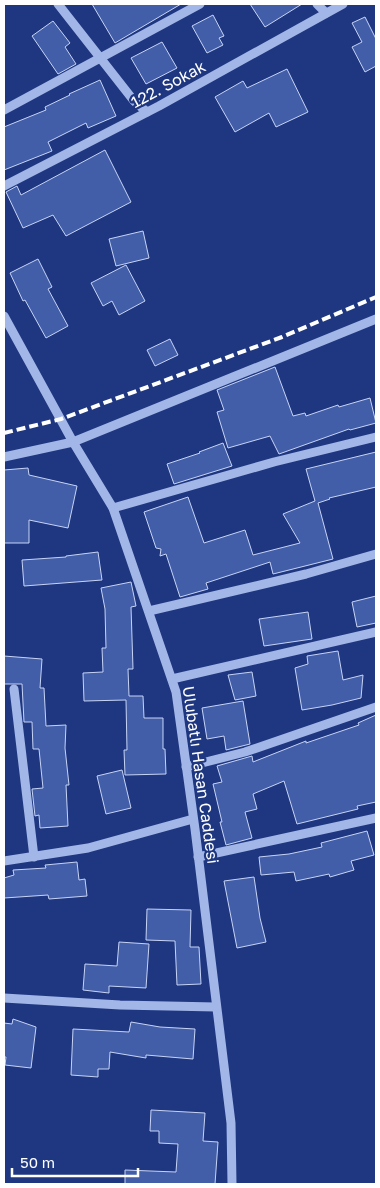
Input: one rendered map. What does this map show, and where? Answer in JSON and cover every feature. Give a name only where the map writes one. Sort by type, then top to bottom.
[{"type":"street","points":[[58,4],[134,101],[147,112]]},
{"type":"street","points":[[4,110],[200,4]]},
{"type":"street","points":[[317,4],[326,14]]},
{"type":"street","name":"122. Sokak","points":[[4,186],[147,112],[343,4]]},
{"type":"street","name":"Ulubatlı Hasan Caddesi","points":[[4,316],[73,442],[113,508],[176,692],[231,1123],[232,1184]]},
{"type":"street","points":[[4,457],[73,442],[376,319]]},
{"type":"street","points":[[113,508],[274,462],[376,437]]},
{"type":"street","points":[[149,611],[306,574],[376,554]]},
{"type":"street","points":[[172,679],[376,632]]},
{"type":"street","points":[[14,689],[34,857]]},
{"type":"street","points":[[186,767],[245,752],[376,707]]},
{"type":"street","points":[[198,857],[376,818]]},
{"type":"street","points":[[4,862],[88,848],[193,819]]},
{"type":"street","points":[[4,998],[120,1005],[216,1007]]},
{"type":"building","points":[[92,4],[181,4],[115,43]]},
{"type":"building","points":[[250,4],[302,4],[265,27]]},
{"type":"building","points":[[213,15],[224,36],[219,38],[223,45],[207,53],[192,26]]},
{"type":"building","points":[[365,17],[376,39],[376,66],[365,72],[352,47],[362,42],[352,23]]},
{"type":"building","points":[[53,21],[70,43],[65,47],[76,64],[58,74],[32,36]]},
{"type":"building","points":[[162,42],[177,68],[146,84],[131,58]]},
{"type":"building","points":[[287,69],[308,112],[276,127],[269,113],[235,132],[215,97],[243,81],[247,88]]},
{"type":"building","points":[[100,80],[116,116],[88,128],[86,123],[48,142],[52,151],[4,170],[4,127],[46,110],[45,107]]},
{"type":"building","points":[[105,150],[131,202],[66,236],[53,215],[23,228],[6,192],[17,186],[21,195]]},
{"type":"building","points":[[143,231],[149,258],[116,266],[109,239]]},
{"type":"building","points":[[38,259],[52,287],[48,289],[68,326],[46,338],[25,300],[23,301],[10,273]]},
{"type":"building","points":[[126,265],[145,301],[119,315],[112,301],[103,306],[91,283]]},
{"type":"building","points":[[170,339],[178,355],[155,366],[147,350]]},
{"type":"building","points":[[275,367],[293,416],[305,413],[306,416],[338,405],[339,407],[370,398],[376,423],[349,429],[279,454],[270,436],[228,448],[217,412],[224,410],[217,390]]},
{"type":"building","points":[[223,443],[232,466],[174,484],[167,464]]},
{"type":"building","points":[[376,452],[376,487],[329,498],[318,503],[333,559],[273,574],[270,562],[206,583],[208,589],[180,597],[166,554],[160,556],[161,549],[156,548],[144,512],[188,497],[204,543],[245,530],[253,555],[300,543],[283,514],[315,501],[306,469]]},
{"type":"building","points":[[28,468],[29,475],[77,486],[68,528],[29,520],[29,543],[4,543],[4,470]]},
{"type":"building","points":[[98,552],[102,580],[24,586],[22,560],[66,557]]},
{"type":"building","points":[[131,582],[136,606],[131,607],[133,669],[128,669],[129,696],[143,696],[144,718],[163,718],[163,749],[165,749],[166,774],[125,775],[124,750],[127,750],[126,700],[84,701],[83,673],[103,672],[102,648],[106,648],[105,609],[101,588]]},
{"type":"building","points":[[376,596],[376,623],[357,627],[352,602]]},
{"type":"building","points":[[308,612],[312,639],[264,646],[259,619]]},
{"type":"building","points":[[338,651],[343,680],[363,675],[361,698],[302,710],[295,668],[308,664],[307,656]]},
{"type":"building","points":[[4,656],[42,659],[40,688],[44,688],[46,726],[66,725],[65,748],[69,785],[66,785],[68,826],[40,828],[39,815],[35,816],[32,789],[43,788],[39,749],[33,749],[32,722],[24,722],[22,684],[4,684]]},
{"type":"building","points":[[252,672],[256,696],[235,700],[228,675]]},
{"type":"building","points":[[243,701],[250,744],[226,750],[224,736],[207,739],[202,708]]},
{"type":"building","points":[[376,715],[376,802],[357,806],[358,809],[297,824],[284,781],[253,794],[257,809],[245,812],[252,838],[226,845],[213,784],[222,782],[217,766],[252,756],[253,762],[306,741],[306,743],[359,725],[358,723]]},
{"type":"building","points":[[122,770],[131,808],[106,814],[97,776]]},
{"type":"building","points":[[367,831],[374,855],[351,861],[354,870],[330,877],[329,874],[296,881],[294,872],[261,875],[259,857],[289,854],[322,847],[321,843]]},
{"type":"building","points":[[77,862],[79,880],[85,879],[87,896],[49,899],[48,895],[4,898],[4,878],[14,875],[13,870],[46,868],[45,865]]},
{"type":"building","points":[[254,877],[260,918],[266,942],[237,948],[224,881]]},
{"type":"building","points":[[147,909],[191,910],[190,947],[199,947],[201,984],[177,985],[175,941],[146,940]]},
{"type":"building","points":[[119,942],[149,944],[146,988],[109,986],[109,993],[83,990],[85,964],[117,966]]},
{"type":"building","points":[[13,1019],[36,1027],[31,1068],[5,1065],[4,1023],[12,1024]]},
{"type":"building","points":[[131,1022],[160,1027],[195,1029],[193,1059],[146,1055],[146,1058],[110,1052],[109,1069],[98,1069],[98,1077],[71,1075],[73,1029],[129,1032]]},
{"type":"building","points":[[151,1110],[205,1113],[203,1141],[218,1142],[215,1184],[125,1184],[125,1170],[176,1172],[178,1144],[159,1143],[159,1131],[150,1131]]},
{"type":"railway","points":[[4,433],[61,419],[282,337],[376,297]]}]
